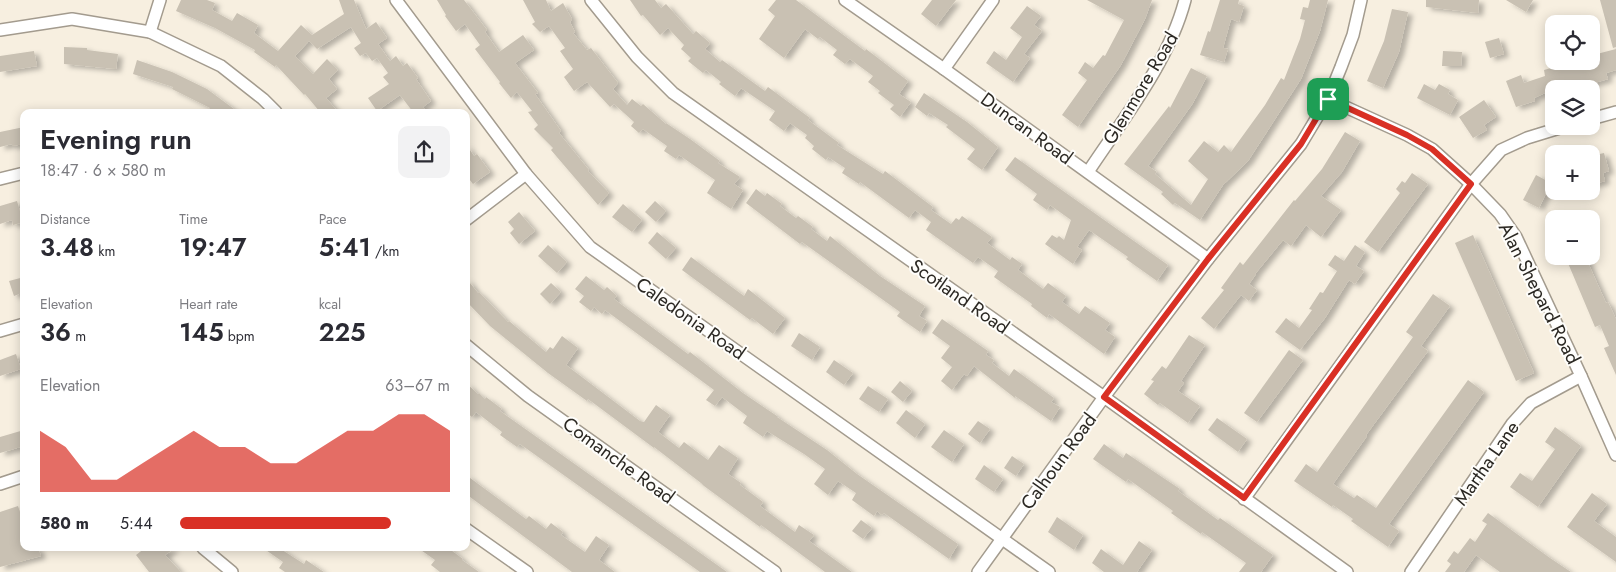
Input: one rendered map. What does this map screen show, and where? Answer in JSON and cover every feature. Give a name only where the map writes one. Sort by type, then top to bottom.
[{"type":"street","points":[[150,32],[160,0]]},
{"type":"street","name":"Caledonia Road","points":[[396,0],[526,174],[590,247],[1049,572]]},
{"type":"street","name":"Scotland Road","points":[[591,0],[637,57],[673,93],[1104,397],[1347,572]]},
{"type":"street","name":"Duncan Road","points":[[845,0],[1208,259]]},
{"type":"street","points":[[944,69],[993,0]]},
{"type":"street","name":"Glenmore Road","points":[[1088,172],[1150,79],[1180,21],[1185,0]]},
{"type":"street","name":"Calhoun Road","points":[[978,572],[1104,397],[1208,259],[1301,144],[1328,99],[1341,68],[1353,35],[1361,0]]},
{"type":"street","points":[[0,30],[72,19],[150,32],[221,66],[273,109]]},
{"type":"street","name":"Alan Shepard Road","points":[[1328,99],[1407,135],[1432,149],[1471,184],[1500,214],[1516,237],[1616,455]]},
{"type":"street","points":[[1600,116],[1616,112]]},
{"type":"street","points":[[1244,498],[1471,184],[1501,150],[1526,138],[1545,132]]},
{"type":"street","points":[[0,179],[20,174]]},
{"type":"street","points":[[470,217],[526,174]]},
{"type":"street","points":[[0,331],[20,325]]},
{"type":"street","name":"Comanche Road","points":[[470,348],[528,396],[775,572]]},
{"type":"street","name":"Martha Lane","points":[[1411,572],[1512,424],[1531,403],[1581,376]]},
{"type":"street","points":[[0,484],[20,477]]},
{"type":"street","points":[[470,532],[527,572]]},
{"type":"street","points":[[207,551],[232,572]]},
{"type":"building","points":[[181,0],[207,0],[215,3],[212,10],[232,21],[237,13],[258,25],[254,33],[278,51],[301,25],[312,35],[344,14],[339,0],[354,0],[366,29],[376,22],[387,38],[378,44],[390,61],[396,56],[403,66],[407,63],[431,101],[423,107],[425,109],[411,109],[400,95],[380,109],[376,109],[368,98],[389,84],[383,77],[388,73],[377,58],[372,61],[366,53],[360,56],[354,48],[361,43],[351,27],[317,49],[309,41],[295,56],[313,74],[327,59],[338,70],[329,79],[337,89],[326,98],[335,109],[318,109],[276,65],[275,67],[254,52],[255,50],[215,28],[176,11]]},
{"type":"building","points":[[437,0],[464,0],[487,30],[485,32],[499,52],[523,35],[534,50],[515,63],[538,93],[535,94],[561,131],[559,133],[588,171],[609,193],[598,205],[551,150],[553,148],[534,129],[538,125],[528,112],[532,111],[517,92],[511,98],[499,83],[475,49],[480,45],[465,24],[456,31],[445,16]]},
{"type":"building","points":[[523,0],[546,0],[551,11],[563,3],[572,19],[570,22],[575,32],[573,33],[587,50],[591,48],[618,83],[613,89],[627,105],[632,99],[641,106],[643,104],[666,124],[690,139],[720,161],[718,163],[740,177],[734,184],[743,190],[731,209],[707,193],[715,180],[679,155],[676,159],[664,151],[667,146],[643,129],[639,133],[631,126],[634,122],[614,104],[610,107],[587,82],[574,91],[564,77],[573,69],[560,51],[565,48],[549,26],[540,32],[532,24],[535,22]]},
{"type":"building","points":[[630,0],[655,0],[661,8],[666,4],[693,34],[696,31],[710,43],[705,49],[720,62],[722,60],[765,91],[768,87],[810,118],[808,120],[839,143],[837,145],[883,174],[885,171],[933,207],[931,210],[951,224],[956,218],[959,220],[962,216],[992,237],[987,243],[1010,260],[1012,257],[1022,264],[1018,270],[1043,289],[1048,283],[1066,296],[1062,302],[1079,314],[1085,306],[1110,323],[1105,330],[1115,337],[1104,354],[1049,314],[1047,318],[1031,306],[1032,304],[994,277],[998,271],[978,257],[973,263],[926,230],[931,222],[915,210],[909,218],[860,182],[859,184],[842,173],[845,168],[828,157],[826,160],[812,149],[814,146],[805,138],[807,135],[790,123],[784,131],[769,120],[775,111],[741,88],[735,96],[719,84],[721,82],[706,70],[703,73],[688,61],[691,58],[681,49],[684,45],[668,28],[660,35],[643,15],[641,16]]},
{"type":"building","points":[[776,0],[796,0],[908,81],[899,94],[911,102],[900,117],[890,109],[894,105],[878,93],[880,91],[868,82],[873,76],[850,59],[845,64],[833,55],[837,50],[820,37],[818,39],[805,29],[784,58],[759,39],[775,16],[768,10]]},
{"type":"building","points":[[932,0],[956,0],[936,26],[921,14]]},
{"type":"building","points":[[1087,0],[1152,0],[1145,19],[1121,65],[1078,127],[1062,115],[1087,80],[1078,73],[1085,62],[1093,68],[1103,55],[1105,56],[1124,20]]},
{"type":"building","points":[[1220,0],[1239,0],[1238,4],[1244,6],[1239,22],[1231,19],[1223,48],[1228,49],[1224,62],[1200,55],[1208,31],[1210,32]]},
{"type":"building","points":[[1310,0],[1328,0],[1320,31],[1301,79],[1248,161],[1223,185],[1200,220],[1175,203],[1173,205],[1161,194],[1163,192],[1124,164],[1169,106],[1170,108],[1191,68],[1207,76],[1193,103],[1148,166],[1157,172],[1155,174],[1191,205],[1208,179],[1188,161],[1204,141],[1218,152],[1224,145],[1231,152],[1265,105],[1281,78],[1284,80],[1300,39],[1305,20],[1300,19],[1303,7],[1308,8]]},
{"type":"building","points":[[1426,0],[1479,0],[1478,13],[1426,7]]},
{"type":"building","points":[[1506,0],[1533,0],[1526,12]]},
{"type":"building","points":[[1600,0],[1616,0],[1616,47],[1613,48]]},
{"type":"building","points":[[1027,6],[1041,16],[1034,25],[1042,31],[1024,54],[1030,58],[1013,82],[986,63],[994,51],[1006,60],[1022,37],[1010,28]]},
{"type":"building","points":[[1392,9],[1408,12],[1399,52],[1383,88],[1367,81],[1384,41]]},
{"type":"building","points":[[1499,38],[1504,54],[1490,58],[1485,42]]},
{"type":"building","points":[[64,47],[87,48],[87,50],[118,54],[116,69],[64,64]]},
{"type":"building","points":[[1616,49],[1616,70],[1606,73],[1608,79],[1600,81],[1545,80],[1545,93],[1534,98],[1535,101],[1516,107],[1506,81],[1521,75],[1524,83],[1545,76],[1545,70],[1600,70],[1600,53]]},
{"type":"building","points":[[34,51],[37,66],[0,72],[0,56]]},
{"type":"building","points":[[1443,51],[1462,52],[1461,66],[1442,66]]},
{"type":"building","points":[[137,60],[172,72],[207,89],[234,109],[209,109],[172,89],[173,87],[133,74]]},
{"type":"building","points":[[1424,84],[1435,90],[1439,84],[1450,90],[1448,94],[1458,100],[1450,115],[1417,98]]},
{"type":"building","points":[[924,93],[967,122],[998,147],[982,170],[967,159],[975,149],[946,127],[948,125],[929,113],[927,116],[915,107]]},
{"type":"building","points":[[1484,100],[1496,117],[1484,125],[1487,130],[1473,138],[1459,117]]},
{"type":"building","points":[[20,128],[20,145],[12,146],[12,144],[0,147],[0,132]]},
{"type":"building","points":[[1345,132],[1360,141],[1342,172],[1321,196],[1341,210],[1321,237],[1306,225],[1291,246],[1283,240],[1249,284],[1257,290],[1249,301],[1241,295],[1214,329],[1201,318],[1224,290],[1221,288],[1240,262],[1243,265],[1294,200],[1322,169]]},
{"type":"building","points":[[470,150],[474,156],[477,154],[490,172],[473,184],[470,180]]},
{"type":"building","points":[[1604,153],[1609,171],[1603,173],[1605,181],[1600,182],[1600,154]]},
{"type":"building","points":[[1015,157],[1168,265],[1157,281],[1126,259],[1128,257],[1089,230],[1077,247],[1082,250],[1073,264],[1045,244],[1052,235],[1057,238],[1059,236],[1064,240],[1071,220],[1050,205],[1047,210],[1033,200],[1037,194],[1005,170]]},
{"type":"building","points":[[1412,173],[1428,184],[1378,252],[1364,242],[1400,193],[1396,189],[1402,181],[1405,183]]},
{"type":"building","points":[[1536,175],[1545,180],[1545,196],[1539,208],[1523,200]]},
{"type":"building","points":[[756,189],[765,196],[767,193],[796,218],[798,216],[813,227],[811,229],[827,241],[830,236],[880,276],[925,306],[919,316],[927,321],[920,332],[897,316],[900,312],[802,242],[800,244],[746,203]]},
{"type":"building","points":[[17,201],[20,212],[20,223],[13,225],[12,220],[0,224],[0,206]]},
{"type":"building","points":[[655,201],[666,211],[656,222],[645,212]]},
{"type":"building","points":[[623,204],[642,220],[632,232],[612,217]]},
{"type":"building","points":[[519,212],[535,231],[519,244],[510,233],[514,229],[508,222]]},
{"type":"building","points":[[657,232],[676,248],[666,259],[648,243]]},
{"type":"building","points":[[1473,235],[1534,373],[1516,381],[1455,243]]},
{"type":"building","points":[[548,245],[567,262],[557,273],[538,256]]},
{"type":"building","points":[[1355,245],[1365,252],[1356,266],[1364,271],[1355,284],[1349,280],[1325,318],[1300,350],[1275,332],[1286,318],[1299,328],[1312,310],[1309,309],[1320,292],[1323,293],[1337,271],[1328,265],[1335,255],[1344,261]]},
{"type":"building","points":[[691,257],[744,296],[748,289],[785,318],[773,334],[752,318],[750,320],[682,270]]},
{"type":"building","points":[[1569,265],[1589,265],[1606,303],[1608,302],[1616,319],[1616,375],[1604,348],[1609,346],[1600,325],[1595,327]]},
{"type":"building","points":[[586,276],[604,290],[607,287],[617,296],[614,299],[688,354],[690,352],[743,393],[827,450],[857,474],[958,544],[949,559],[884,513],[882,515],[877,511],[874,516],[852,500],[856,493],[838,481],[828,495],[814,484],[825,469],[767,431],[763,437],[743,423],[747,416],[722,397],[715,406],[706,400],[714,390],[605,310],[602,314],[594,307],[591,311],[579,302],[584,296],[575,289]]},
{"type":"building","points":[[20,278],[20,294],[14,296],[9,281]]},
{"type":"building","points":[[470,283],[508,322],[546,352],[550,347],[553,349],[562,336],[578,348],[566,365],[640,421],[644,422],[656,405],[670,415],[658,432],[679,448],[684,442],[708,460],[719,445],[738,458],[728,474],[763,502],[760,506],[795,532],[799,525],[814,535],[809,541],[852,572],[825,572],[761,525],[760,527],[588,399],[587,401],[548,373],[490,326],[470,305]]},
{"type":"building","points":[[551,283],[561,292],[550,304],[540,294]]},
{"type":"building","points":[[1433,294],[1450,306],[1421,346],[1428,351],[1366,435],[1333,484],[1354,498],[1357,495],[1376,508],[1468,380],[1484,392],[1389,524],[1399,531],[1388,547],[1351,521],[1353,519],[1294,481],[1306,464],[1317,472],[1413,337],[1406,332]]},
{"type":"building","points":[[942,319],[988,351],[986,355],[994,360],[992,363],[1009,376],[1014,369],[1054,398],[1051,402],[1060,407],[1051,421],[1015,396],[1015,398],[974,366],[967,376],[964,374],[952,390],[941,381],[952,367],[941,358],[950,346],[932,333]]},
{"type":"building","points":[[799,333],[820,347],[812,360],[791,346]]},
{"type":"building","points":[[1189,335],[1205,345],[1181,381],[1184,383],[1178,391],[1200,406],[1188,423],[1144,394],[1154,381],[1151,380],[1162,366],[1166,369]]},
{"type":"building","points":[[1289,350],[1303,360],[1257,422],[1244,413]]},
{"type":"building","points":[[16,354],[20,369],[0,376],[0,360]]},
{"type":"building","points":[[834,360],[853,373],[844,385],[826,372]]},
{"type":"building","points":[[900,381],[912,391],[903,402],[891,392]]},
{"type":"building","points":[[868,386],[888,399],[879,412],[859,399]]},
{"type":"building","points":[[470,387],[485,399],[486,397],[502,409],[500,411],[727,572],[700,572],[520,444],[517,447],[500,435],[502,432],[476,412],[472,417],[470,415]]},
{"type":"building","points":[[906,410],[925,424],[915,438],[896,423]]},
{"type":"building","points":[[1217,418],[1247,439],[1238,452],[1208,430]]},
{"type":"building","points":[[978,421],[990,429],[980,443],[968,434]]},
{"type":"building","points":[[1555,427],[1581,446],[1538,507],[1510,487],[1520,473],[1532,481],[1555,449],[1545,442]]},
{"type":"building","points":[[944,430],[964,444],[952,462],[931,447]]},
{"type":"building","points":[[20,431],[20,447],[0,453],[0,437]]},
{"type":"building","points":[[1104,444],[1123,458],[1126,453],[1180,489],[1178,491],[1218,520],[1220,518],[1273,555],[1261,572],[1239,572],[1246,563],[1171,513],[1173,511],[1128,479],[1126,482],[1093,459]]},
{"type":"building","points":[[1012,456],[1024,464],[1016,476],[1004,468]]},
{"type":"building","points":[[984,465],[1003,479],[994,492],[975,479]]},
{"type":"building","points":[[470,478],[526,519],[529,516],[546,529],[551,523],[563,532],[561,535],[585,552],[596,536],[609,545],[599,560],[615,572],[572,572],[470,497]]},
{"type":"building","points":[[1592,493],[1607,504],[1594,521],[1616,537],[1616,562],[1567,527]]},
{"type":"building","points":[[18,506],[20,512],[20,551],[39,551],[41,556],[0,567],[0,512]]},
{"type":"building","points":[[1488,513],[1571,572],[1500,572],[1476,555],[1464,572],[1445,572],[1451,564],[1447,561],[1454,551],[1458,554],[1470,538],[1475,542],[1487,524],[1482,521]]},
{"type":"building","points":[[1057,517],[1083,535],[1074,550],[1048,532]]},
{"type":"building","points":[[861,520],[872,528],[863,539],[852,531]]},
{"type":"building","points":[[1139,541],[1152,550],[1137,572],[1104,572],[1092,563],[1101,549],[1123,565]]},
{"type":"building","points":[[141,551],[171,551],[165,555],[181,572],[149,572],[136,555]]},
{"type":"building","points":[[267,551],[284,551],[304,564],[306,560],[324,572],[285,572],[279,568],[283,562]]},
{"type":"building","points":[[422,551],[452,551],[479,572],[440,572],[431,565],[435,560]]},
{"type":"route","points":[[1328,99],[1407,135],[1432,149],[1471,184],[1244,498],[1104,397],[1208,259],[1301,144],[1328,99]]}]
